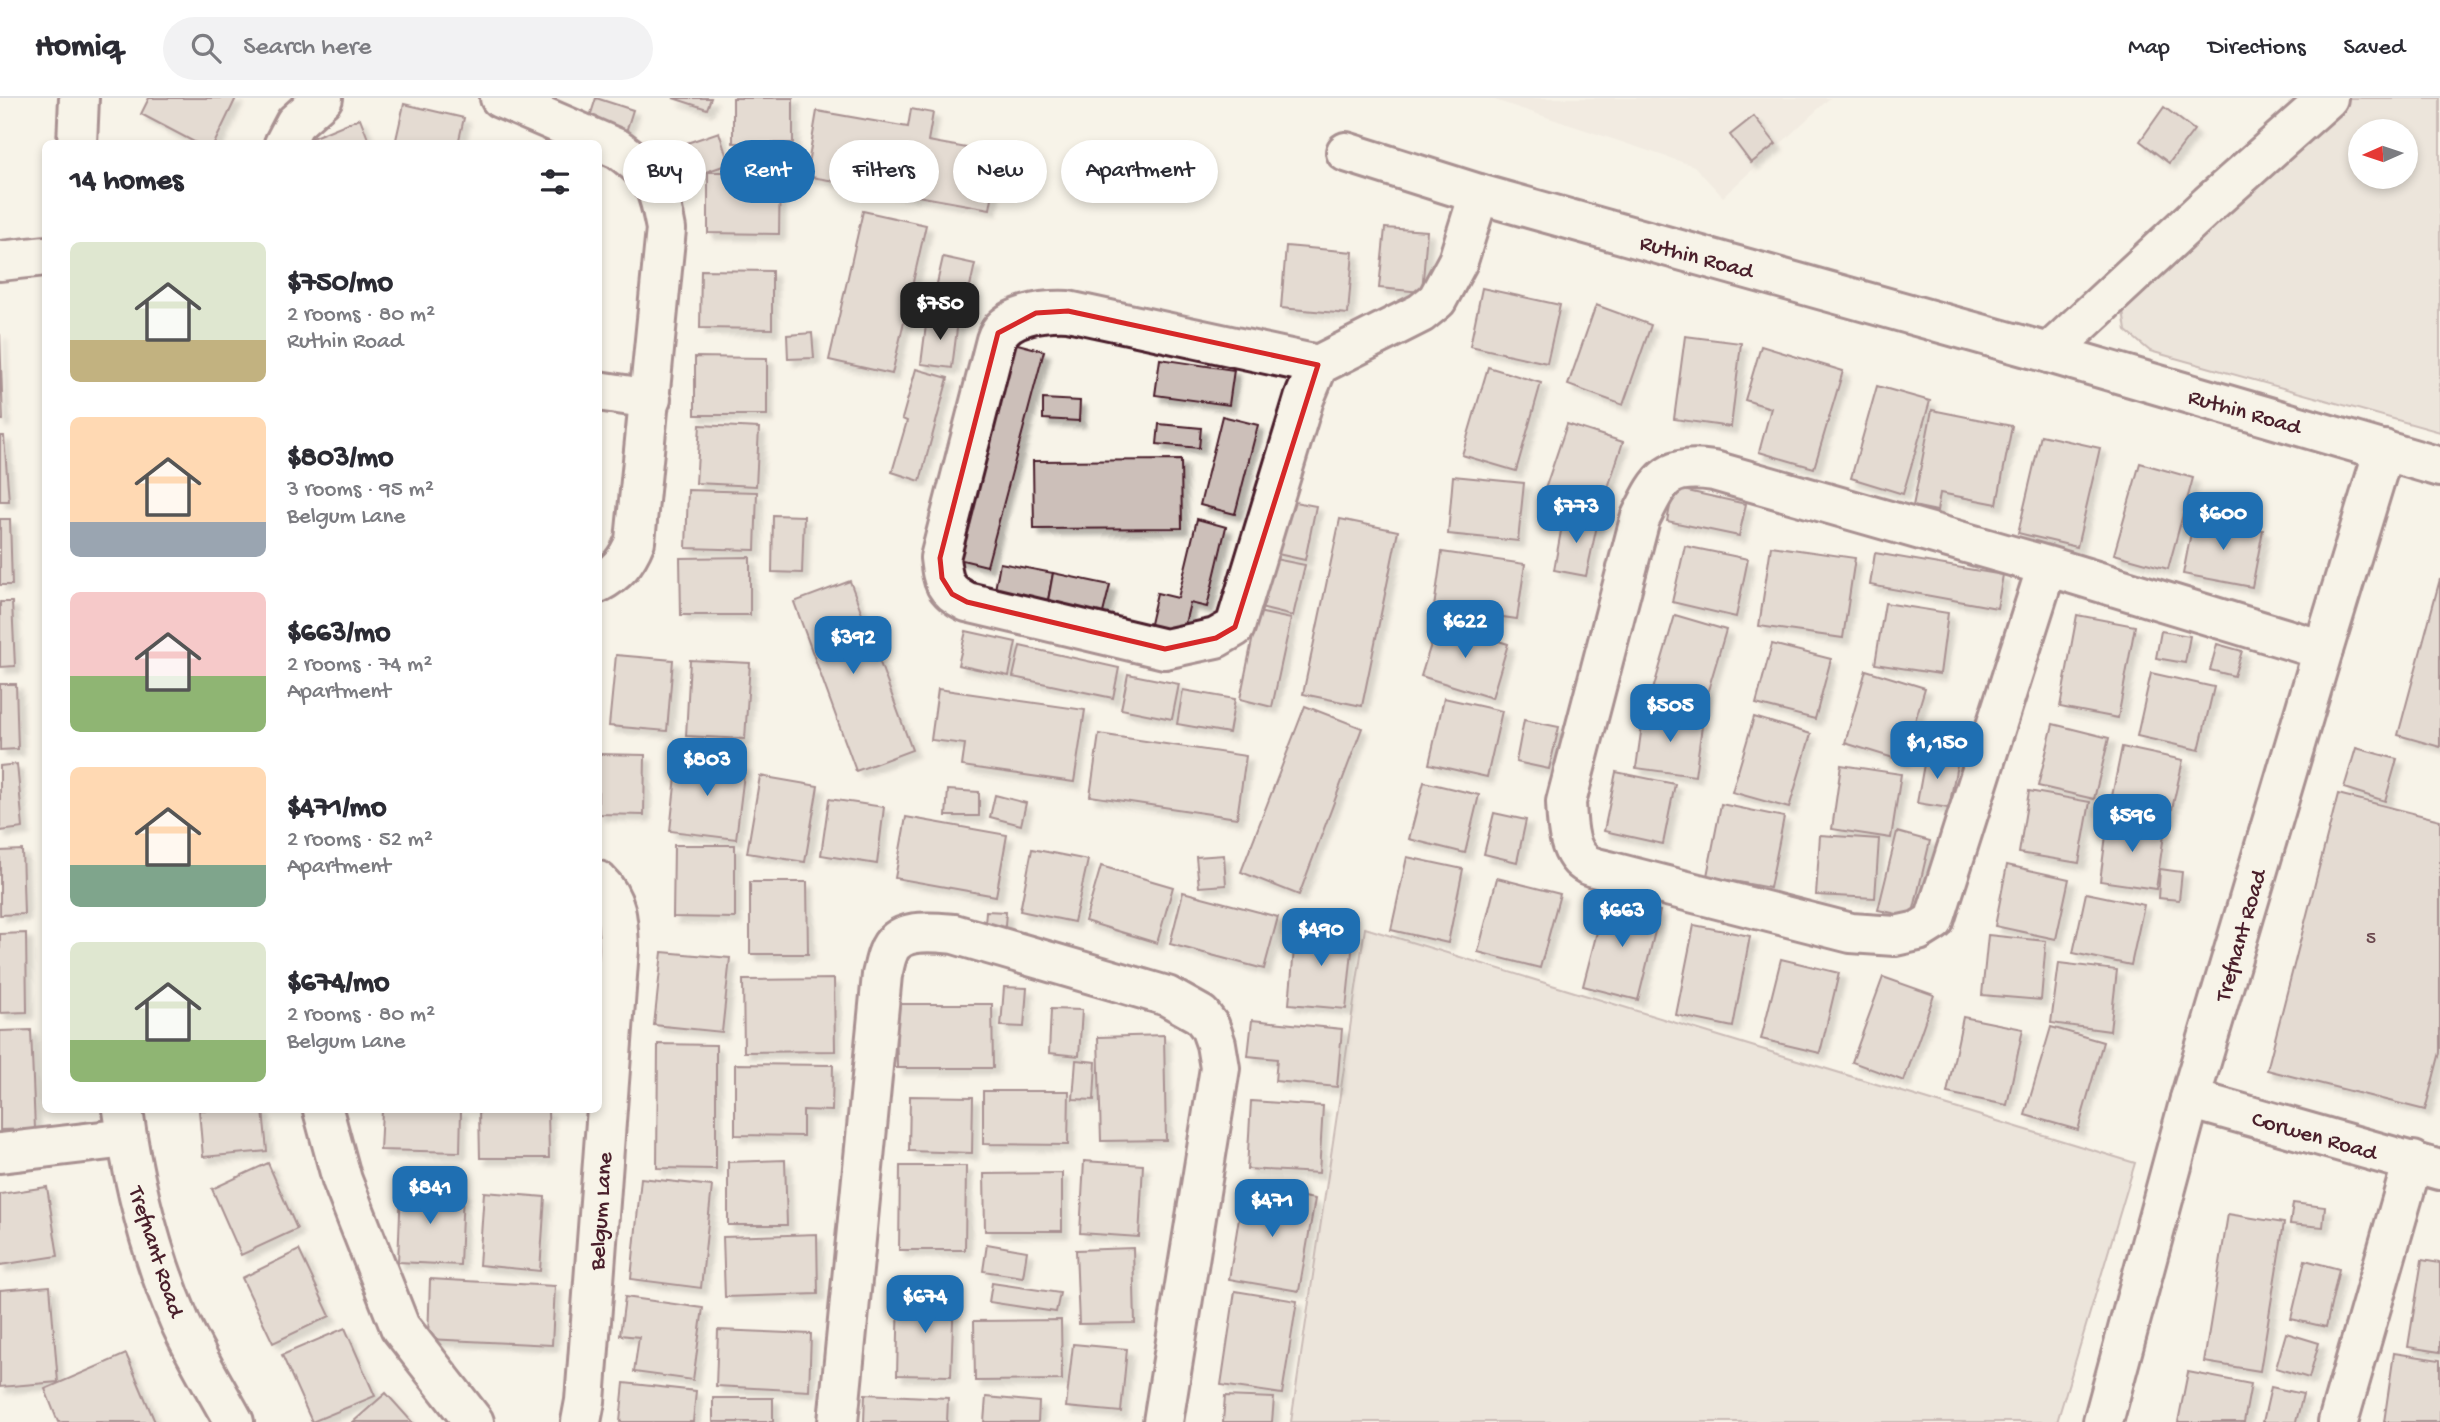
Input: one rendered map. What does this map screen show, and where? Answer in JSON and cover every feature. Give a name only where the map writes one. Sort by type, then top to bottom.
[{"type":"street","points":[[77,140],[79,98]]},
{"type":"street","points":[[286,140],[295,123],[323,98]]},
{"type":"street","points":[[500,98],[597,140]]},
{"type":"street","points":[[2049,353],[2328,98]]},
{"type":"street","points":[[602,142],[618,149],[648,173],[658,191],[666,229],[635,541],[629,557],[613,575],[602,581]]},
{"type":"street","name":"Ruthin Road","points":[[1346,152],[1479,194],[2049,353],[2440,467]]},
{"type":"street","points":[[1318,365],[1304,399],[1235,627],[1216,638],[1165,649],[967,602],[947,588],[942,579],[940,558],[998,333],[1018,319],[1049,310],[1068,311],[1318,365],[1421,313],[1437,300],[1458,261],[1479,194]]},
{"type":"street","points":[[0,261],[42,256]]},
{"type":"street","points":[[602,392],[651,399]]},
{"type":"street","name":"Trefnant Road","points":[[2103,1422],[2190,1099],[2385,450]]},
{"type":"street","points":[[2047,566],[1934,921],[1918,932],[1895,936],[1851,933],[1616,873],[1587,864],[1575,853],[1567,829],[1566,802],[1640,519],[1655,489],[1671,472],[1690,467],[1714,471],[2047,566],[2323,650]]},
{"type":"street","name":"Belgum Lane","points":[[581,1422],[585,1401],[619,948],[617,914],[610,891],[602,884]]},
{"type":"street","points":[[838,1422],[882,975],[888,949],[904,936],[925,932],[954,934],[1167,996],[1201,1016],[1210,1027],[1220,1068],[1163,1422]]},
{"type":"street","name":"Corwen Road","points":[[2190,1099],[2426,1166]]},
{"type":"street","points":[[324,1113],[342,1180],[400,1327],[474,1422]]},
{"type":"street","points":[[0,1153],[125,1124]]},
{"type":"street","name":"Trefnant Road","points":[[125,1124],[136,1186],[164,1281],[200,1363],[234,1422]]},
{"type":"street","points":[[2337,1422],[2426,1166]]},
{"type":"highlighted area","points":[[1068,311],[1318,365],[1235,627],[1216,638],[1165,649],[967,602],[952,594],[942,578],[940,558],[998,333],[1036,313]]},
{"type":"shaded area","points":[[1489,98],[1830,98],[1723,197],[1694,166]]},
{"type":"shaded area","points":[[2349,98],[2440,98],[2440,432],[2150,351],[2126,331],[2123,310]]},
{"type":"shaded area","points":[[1365,928],[2135,1163],[2057,1422],[1291,1422]]},
{"type":"building","points":[[149,98],[236,98],[216,140],[190,140],[141,114]]},
{"type":"building","points":[[596,98],[633,110],[625,135],[588,123]]},
{"type":"building","points":[[673,98],[711,98],[707,109]]},
{"type":"building","points":[[733,98],[793,98],[793,140],[733,140]]},
{"type":"building","points":[[404,104],[464,118],[459,140],[396,140]]},
{"type":"building","points":[[2164,107],[2194,130],[2169,163],[2140,141]]},
{"type":"building","points":[[911,109],[933,113],[928,140],[829,140],[829,180],[815,178],[815,140],[812,140],[817,111],[908,127]]},
{"type":"building","points":[[1754,116],[1776,144],[1751,163],[1730,135]]},
{"type":"building","points":[[360,118],[368,140],[307,140]]},
{"type":"building","points":[[719,132],[722,140],[720,167],[706,172],[706,140],[696,140]]},
{"type":"building","points":[[939,143],[953,146],[953,202],[939,200]]},
{"type":"building","points":[[708,172],[720,172],[720,203],[780,203],[779,234],[708,233]]},
{"type":"building","points":[[957,203],[991,203],[990,209]]},
{"type":"building","points":[[863,211],[926,225],[892,374],[829,360]]},
{"type":"building","points":[[1385,228],[1427,231],[1422,292],[1379,288]]},
{"type":"building","points":[[1286,246],[1353,252],[1348,314],[1281,308]]},
{"type":"building","points":[[943,257],[975,264],[963,317],[931,310]]},
{"type":"building","points":[[701,270],[772,271],[772,329],[700,328]]},
{"type":"building","points":[[1482,288],[1560,305],[1547,363],[1470,346]]},
{"type":"building","points":[[1596,305],[1651,325],[1623,405],[1568,385]]},
{"type":"building","points":[[927,317],[958,321],[952,368],[921,364]]},
{"type":"building","points":[[812,333],[814,358],[788,359],[787,335]]},
{"type":"building","points":[[0,334],[3,420],[0,420]]},
{"type":"building","points":[[1685,336],[1741,343],[1731,427],[1674,419]]},
{"type":"building","points":[[1010,342],[1044,351],[987,566],[954,558]]},
{"type":"building","points":[[1761,346],[1843,371],[1814,468],[1759,452],[1771,408],[1745,400]]},
{"type":"building","points":[[695,357],[767,358],[767,415],[695,415]]},
{"type":"building","points":[[1160,359],[1234,370],[1229,405],[1155,395]]},
{"type":"building","points":[[1488,367],[1541,383],[1516,471],[1462,455]]},
{"type":"building","points":[[916,369],[948,378],[920,481],[892,472],[907,421],[902,419]]},
{"type":"building","points":[[1877,386],[1930,401],[1903,494],[1851,478]]},
{"type":"building","points":[[1043,399],[1080,401],[1079,421],[1043,419]]},
{"type":"building","points":[[1932,410],[2012,426],[1997,504],[1940,493],[1937,511],[1913,506]]},
{"type":"building","points":[[1222,416],[1258,425],[1235,514],[1200,505]]},
{"type":"building","points":[[1159,424],[1201,428],[1199,448],[1157,444]]},
{"type":"building","points":[[1567,424],[1623,442],[1600,512],[1544,492]]},
{"type":"building","points":[[700,425],[759,428],[756,486],[696,483]]},
{"type":"building","points":[[2041,435],[2100,448],[2077,547],[2018,533]]},
{"type":"building","points":[[0,436],[4,436],[9,501],[0,501]]},
{"type":"building","points":[[1181,460],[1182,528],[1034,529],[1033,461]]},
{"type":"building","points":[[2140,463],[2193,478],[2168,569],[2114,554]]},
{"type":"building","points":[[1453,476],[1524,483],[1518,541],[1448,534]]},
{"type":"building","points":[[1674,488],[1746,504],[1739,536],[1667,521]]},
{"type":"building","points":[[688,490],[757,492],[755,550],[686,548]]},
{"type":"building","points":[[1284,500],[1316,506],[1305,560],[1273,553]]},
{"type":"building","points":[[1564,514],[1598,521],[1586,576],[1554,570]]},
{"type":"building","points":[[773,515],[804,516],[802,573],[772,572]]},
{"type":"building","points":[[2194,517],[2263,530],[2252,587],[2183,574]]},
{"type":"building","points":[[0,519],[10,519],[12,585],[0,585]]},
{"type":"building","points":[[1197,519],[1226,527],[1207,607],[1190,603],[1182,636],[1149,628],[1157,593],[1178,598]]},
{"type":"building","points":[[1340,519],[1398,531],[1362,706],[1303,694]]},
{"type":"building","points":[[1685,546],[1748,559],[1736,617],[1672,602]]},
{"type":"building","points":[[1771,546],[1855,558],[1843,638],[1759,626]]},
{"type":"building","points":[[1442,552],[1525,564],[1517,619],[1434,607]]},
{"type":"building","points":[[1875,553],[2003,575],[1997,608],[1870,585]]},
{"type":"building","points":[[750,557],[750,615],[681,615],[680,558]]},
{"type":"building","points":[[1270,558],[1305,565],[1293,616],[1260,608]]},
{"type":"building","points":[[1000,563],[1053,573],[1047,606],[994,595]]},
{"type":"building","points":[[1053,573],[1110,585],[1102,617],[1047,606]]},
{"type":"building","points":[[2440,579],[2440,747],[2398,735]]},
{"type":"building","points":[[850,581],[912,750],[856,771],[794,602]]},
{"type":"building","points":[[0,602],[12,602],[15,666],[0,667]]},
{"type":"building","points":[[1885,603],[1948,613],[1940,674],[1875,664]]},
{"type":"building","points":[[1258,612],[1291,619],[1272,707],[1240,699]]},
{"type":"building","points":[[1675,615],[1726,630],[1703,707],[1652,693]]},
{"type":"building","points":[[2077,615],[2135,626],[2118,718],[2060,707]]},
{"type":"building","points":[[1438,622],[1508,644],[1492,698],[1421,676]]},
{"type":"building","points":[[966,631],[1016,642],[1009,676],[958,665]]},
{"type":"building","points":[[2161,631],[2190,636],[2185,663],[2156,658]]},
{"type":"building","points":[[1772,644],[1831,659],[1815,719],[1756,704]]},
{"type":"building","points":[[2217,644],[2242,651],[2234,676],[2210,670]]},
{"type":"building","points":[[1020,646],[1119,668],[1113,698],[1013,677]]},
{"type":"building","points":[[616,655],[673,660],[667,731],[609,726]]},
{"type":"building","points":[[690,660],[750,663],[745,739],[686,736]]},
{"type":"building","points":[[1866,670],[1925,688],[1903,761],[1845,743]]},
{"type":"building","points":[[2151,673],[2214,687],[2199,750],[2137,736]]},
{"type":"building","points":[[1128,674],[1179,684],[1172,719],[1121,709]]},
{"type":"building","points":[[0,684],[16,684],[18,749],[0,750]]},
{"type":"building","points":[[938,689],[1085,710],[1074,782],[962,766],[965,744],[931,740]]},
{"type":"building","points":[[1183,690],[1235,699],[1229,733],[1177,724]]},
{"type":"building","points":[[1444,698],[1502,711],[1487,777],[1429,764]]},
{"type":"building","points":[[1305,706],[1362,728],[1299,895],[1241,872]]},
{"type":"building","points":[[1644,711],[1703,719],[1695,776],[1636,768]]},
{"type":"building","points":[[1754,717],[1811,734],[1789,808],[1732,792]]},
{"type":"building","points":[[1524,720],[1559,727],[1549,769],[1516,762]]},
{"type":"building","points":[[2053,724],[2109,738],[2094,799],[2038,786]]},
{"type":"building","points":[[1099,734],[1246,756],[1237,818],[1090,796]]},
{"type":"building","points":[[2122,747],[2183,760],[2170,818],[2110,806]]},
{"type":"building","points":[[2356,748],[2397,759],[2385,801],[2344,788]]},
{"type":"building","points":[[1926,753],[1958,759],[1949,808],[1917,803]]},
{"type":"building","points":[[602,754],[645,755],[644,815],[602,814]]},
{"type":"building","points":[[678,758],[745,766],[736,839],[670,831]]},
{"type":"building","points":[[17,764],[23,828],[0,831],[0,766]]},
{"type":"building","points":[[1841,765],[1901,774],[1891,838],[1832,829]]},
{"type":"building","points":[[1616,772],[1675,784],[1663,844],[1604,831]]},
{"type":"building","points":[[760,776],[818,786],[805,862],[747,853]]},
{"type":"building","points":[[1424,782],[1479,795],[1465,853],[1409,839]]},
{"type":"building","points":[[948,790],[979,792],[979,816],[946,816]]},
{"type":"building","points":[[2029,791],[2090,802],[2079,863],[2019,853]]},
{"type":"building","points":[[2338,794],[2440,820],[2440,1052],[2425,1110],[2267,1070]]},
{"type":"building","points":[[995,795],[1026,803],[1021,825],[990,817]]},
{"type":"building","points":[[829,799],[884,807],[877,864],[821,855]]},
{"type":"building","points":[[1721,804],[1784,817],[1770,888],[1707,876]]},
{"type":"building","points":[[1494,813],[1526,820],[1517,862],[1484,854]]},
{"type":"building","points":[[906,817],[1007,835],[996,896],[895,878]]},
{"type":"building","points":[[2108,820],[2165,828],[2156,889],[2100,881]]},
{"type":"building","points":[[1897,832],[1930,841],[1912,917],[1878,910]]},
{"type":"building","points":[[1820,835],[1879,839],[1875,898],[1816,895]]},
{"type":"building","points":[[674,845],[735,845],[735,918],[673,917]]},
{"type":"building","points":[[1032,849],[1088,860],[1074,922],[1020,911]]},
{"type":"building","points":[[22,850],[24,914],[0,915],[0,851]]},
{"type":"building","points":[[1224,855],[1226,885],[1199,887],[1196,857]]},
{"type":"building","points":[[1407,857],[1463,869],[1448,943],[1391,930]]},
{"type":"building","points":[[2007,865],[2069,879],[2056,939],[1995,926]]},
{"type":"building","points":[[1101,866],[1173,887],[1157,943],[1085,921]]},
{"type":"building","points":[[2160,869],[2182,872],[2179,900],[2158,898]]},
{"type":"building","points":[[1497,878],[1560,894],[1540,968],[1478,952]]},
{"type":"building","points":[[750,882],[807,882],[808,954],[750,954]]},
{"type":"building","points":[[1183,892],[1278,917],[1264,969],[1170,944]]},
{"type":"building","points":[[2086,893],[2144,905],[2131,965],[2073,953]]},
{"type":"building","points":[[1606,897],[1660,911],[1638,1000],[1583,986]]},
{"type":"building","points":[[986,911],[1006,912],[1004,940],[984,938]]},
{"type":"building","points":[[1694,925],[1750,936],[1733,1027],[1676,1015]]},
{"type":"building","points":[[1296,927],[1354,932],[1346,1009],[1289,1004]]},
{"type":"building","points":[[26,933],[27,1012],[0,1013],[0,934]]},
{"type":"building","points":[[1988,935],[2046,941],[2041,1000],[1982,995]]},
{"type":"building","points":[[662,952],[730,958],[722,1032],[654,1025]]},
{"type":"building","points":[[1781,959],[1839,973],[1820,1053],[1761,1039]]},
{"type":"building","points":[[2059,963],[2117,970],[2110,1031],[2051,1023]]},
{"type":"building","points":[[1883,977],[1934,995],[1904,1081],[1852,1062]]},
{"type":"building","points":[[834,979],[835,1051],[744,1052],[743,980]]},
{"type":"building","points":[[1004,987],[1027,988],[1024,1027],[1001,1026]]},
{"type":"building","points":[[896,1004],[992,1004],[993,1068],[897,1068]]},
{"type":"building","points":[[1051,1009],[1082,1010],[1079,1056],[1049,1053]]},
{"type":"building","points":[[1963,1017],[2023,1029],[2007,1105],[1947,1093]]},
{"type":"building","points":[[1252,1020],[1342,1029],[1337,1087],[1275,1081],[1277,1059],[1248,1056]]},
{"type":"building","points":[[2051,1027],[2103,1042],[2078,1130],[2025,1115]]},
{"type":"building","points":[[31,1030],[35,1129],[0,1130],[0,1031]]},
{"type":"building","points":[[1164,1035],[1166,1140],[1101,1141],[1098,1037]]},
{"type":"building","points":[[658,1044],[716,1045],[716,1169],[657,1168]]},
{"type":"building","points":[[1076,1060],[1096,1062],[1094,1100],[1073,1099]]},
{"type":"building","points":[[735,1064],[833,1065],[832,1111],[803,1110],[803,1136],[735,1135]]},
{"type":"building","points":[[983,1091],[1069,1091],[1068,1145],[983,1144]]},
{"type":"building","points":[[910,1096],[973,1097],[972,1153],[909,1151]]},
{"type":"building","points":[[1251,1101],[1323,1106],[1319,1173],[1247,1169]]},
{"type":"building","points":[[199,1113],[263,1113],[267,1151],[203,1157]]},
{"type":"building","points":[[382,1113],[461,1113],[460,1152],[380,1150]]},
{"type":"building","points":[[479,1113],[548,1113],[549,1158],[480,1158]]},
{"type":"building","points":[[785,1160],[787,1225],[728,1225],[728,1162]]},
{"type":"building","points":[[1084,1161],[1143,1165],[1139,1237],[1080,1233]]},
{"type":"building","points":[[268,1163],[297,1229],[241,1255],[212,1189]]},
{"type":"building","points":[[900,1166],[966,1166],[965,1250],[899,1250]]},
{"type":"building","points":[[1062,1173],[1062,1231],[985,1231],[984,1174]]},
{"type":"building","points":[[641,1178],[712,1186],[701,1288],[631,1279]]},
{"type":"building","points":[[47,1187],[58,1256],[0,1265],[0,1194]]},
{"type":"building","points":[[1244,1187],[1315,1199],[1299,1291],[1229,1279]]},
{"type":"building","points":[[401,1188],[463,1191],[460,1265],[398,1262]]},
{"type":"building","points":[[484,1192],[545,1197],[540,1271],[479,1265]]},
{"type":"building","points":[[2293,1203],[2325,1207],[2323,1227],[2290,1224]]},
{"type":"building","points":[[2228,1214],[2284,1223],[2260,1371],[2204,1362]]},
{"type":"building","points":[[817,1234],[818,1294],[725,1297],[723,1237]]},
{"type":"building","points":[[987,1244],[1027,1251],[1023,1277],[983,1271]]},
{"type":"building","points":[[1133,1248],[1135,1323],[1079,1324],[1076,1250]]},
{"type":"building","points":[[299,1250],[330,1316],[273,1343],[242,1278]]},
{"type":"building","points":[[2305,1260],[2339,1269],[2326,1327],[2291,1319]]},
{"type":"building","points":[[2422,1260],[2440,1263],[2440,1352],[2408,1347]]},
{"type":"building","points":[[430,1279],[555,1286],[552,1345],[428,1339]]},
{"type":"building","points":[[992,1283],[1060,1293],[1056,1312],[989,1302]]},
{"type":"building","points":[[50,1286],[58,1382],[0,1387],[0,1290]]},
{"type":"building","points":[[1235,1291],[1297,1301],[1282,1394],[1221,1385]]},
{"type":"building","points":[[899,1293],[954,1295],[951,1376],[897,1375]]},
{"type":"building","points":[[625,1297],[703,1308],[693,1380],[634,1372],[639,1337],[620,1335]]},
{"type":"building","points":[[1061,1320],[1062,1380],[975,1381],[974,1321]]},
{"type":"building","points":[[345,1328],[375,1396],[312,1422],[282,1355]]},
{"type":"building","points":[[718,1330],[811,1334],[809,1391],[716,1386]]},
{"type":"building","points":[[2286,1333],[2319,1343],[2309,1378],[2276,1368]]},
{"type":"building","points":[[1073,1344],[1127,1349],[1121,1412],[1066,1407]]},
{"type":"building","points":[[2394,1353],[2440,1360],[2440,1422],[2384,1422]]},
{"type":"building","points":[[126,1354],[155,1422],[58,1422],[45,1389]]},
{"type":"building","points":[[2188,1372],[2251,1384],[2244,1422],[2178,1422]]},
{"type":"building","points":[[624,1383],[696,1391],[693,1422],[620,1422]]},
{"type":"building","points":[[2271,1387],[2303,1394],[2296,1422],[2263,1422]]},
{"type":"building","points":[[386,1393],[412,1422],[353,1422]]},
{"type":"building","points":[[865,1394],[948,1398],[947,1422],[864,1422]]},
{"type":"building","points":[[1225,1396],[1274,1398],[1272,1422],[1223,1422]]},
{"type":"building","points":[[986,1397],[1039,1402],[1038,1422],[984,1422]]},
{"type":"building","points":[[713,1398],[773,1398],[773,1422],[713,1422]]}]
